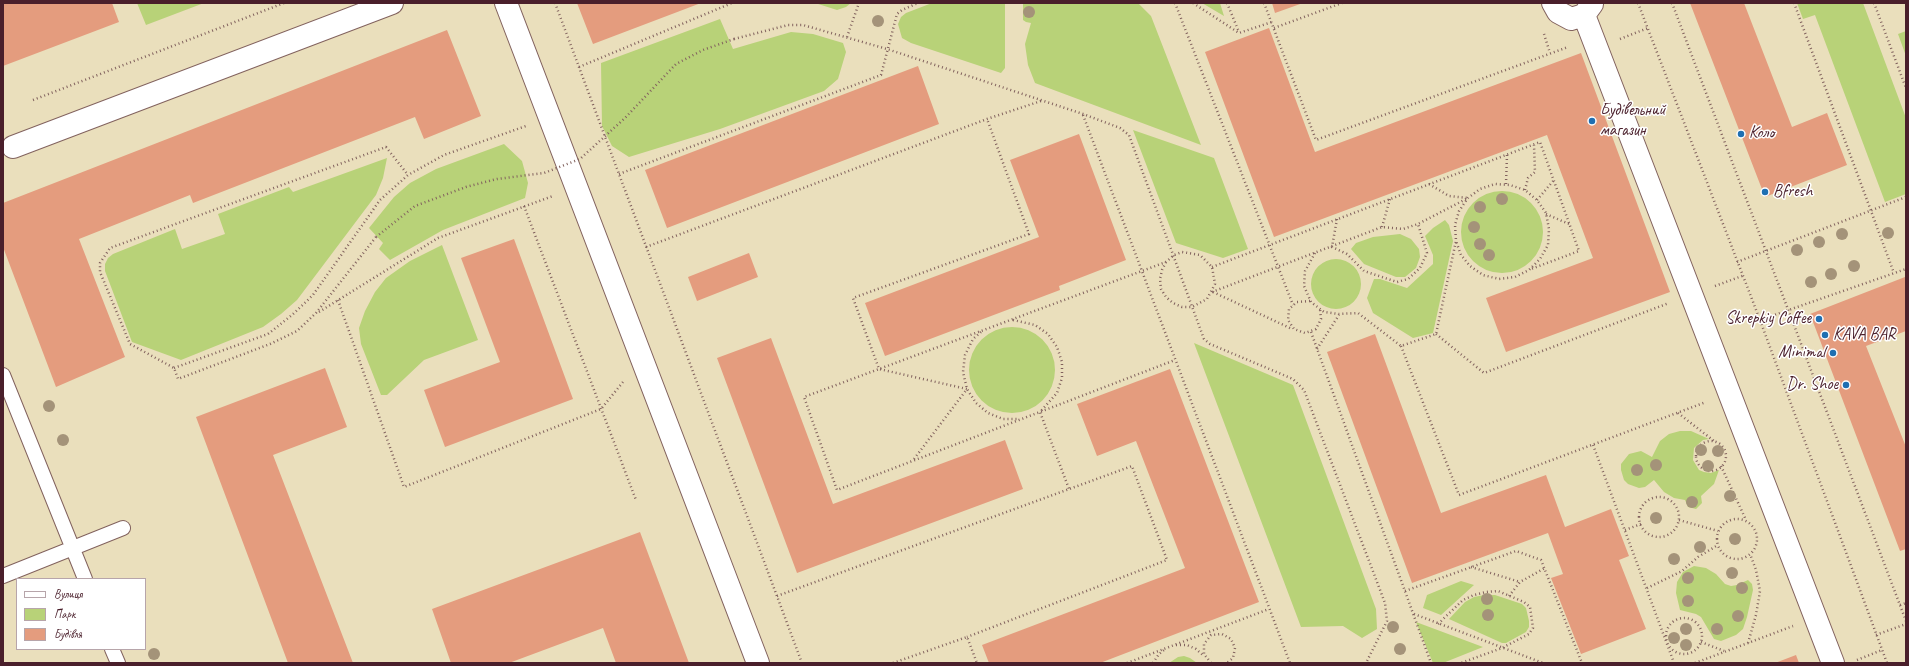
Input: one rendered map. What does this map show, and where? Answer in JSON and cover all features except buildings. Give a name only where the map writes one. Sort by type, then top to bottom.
[{"type":"street","points":[[13,147],[392,3]]},
{"type":"street","points":[[506,3],[758,663]]},
{"type":"street","points":[[1553,3],[1558,12],[1564,17],[1571,19],[1589,9],[1692,294],[1833,663]]},
{"type":"lane","points":[[3,375],[84,578]]},
{"type":"lane","points":[[3,576],[123,528]]},
{"type":"lane","points":[[112,650],[118,663]]},
{"type":"path","points":[[33,100],[284,3]]},
{"type":"path","points":[[555,3],[802,663]]},
{"type":"path","points":[[579,67],[732,3]]},
{"type":"path","points":[[847,37],[859,3]]},
{"type":"path","points":[[619,174],[881,76],[897,14],[902,10],[918,3]]},
{"type":"path","points":[[1175,3],[1292,305]]},
{"type":"path","points":[[1193,3],[1239,33]]},
{"type":"path","points":[[1227,3],[1239,33]]},
{"type":"path","points":[[1264,3],[1316,140],[1571,46]]},
{"type":"path","points":[[1274,28],[1342,3]]},
{"type":"path","points":[[1638,3],[1760,320],[1886,663]]},
{"type":"path","points":[[1672,3],[1906,622],[1876,635]]},
{"type":"path","points":[[1794,3],[1872,210],[1894,273]]},
{"type":"path","points":[[1874,3],[1906,88]]},
{"type":"path","points":[[1239,33],[1272,22]]},
{"type":"path","points":[[316,314],[376,237],[416,206],[466,187],[497,178],[544,173],[580,159],[625,118],[676,64],[703,50],[734,39],[788,25],[803,25],[887,49],[1083,114],[1120,128],[1129,135],[1204,339],[1210,344],[1293,379],[1304,390],[1385,603],[1387,621],[1366,663]]},
{"type":"path","points":[[646,247],[987,119],[1041,101]]},
{"type":"path","points":[[1083,114],[1290,663]]},
{"type":"path","points":[[174,368],[268,334],[292,315],[313,295],[380,200],[408,175],[444,155],[528,125],[526,118]]},
{"type":"path","points":[[879,369],[853,298],[1029,234],[987,119]]},
{"type":"path","points":[[1212,267],[1540,142],[1579,251],[1529,270],[1515,277],[1499,278],[1483,275],[1470,266],[1461,255],[1456,240],[1455,225],[1459,210],[1468,198]]},
{"type":"path","points":[[1525,190],[1528,178],[1535,172],[1534,145]]},
{"type":"path","points":[[408,175],[386,147],[110,248],[100,263],[100,272],[130,344],[174,368],[178,379],[270,344],[297,331],[316,314],[438,238],[555,195],[557,202]]},
{"type":"path","points":[[1506,184],[1507,155]]},
{"type":"path","points":[[544,167],[547,174]]},
{"type":"path","points":[[1537,200],[1554,180]]},
{"type":"path","points":[[1429,184],[1449,196],[1468,198]]},
{"type":"path","points":[[1212,292],[1382,227],[1403,229],[1418,224],[1468,198],[1480,189],[1494,184],[1506,184],[1525,190],[1537,200],[1546,213],[1550,229],[1548,245],[1540,259],[1529,270]]},
{"type":"path","points":[[1737,262],[1906,197]]},
{"type":"path","points":[[1382,227],[1390,199]]},
{"type":"path","points":[[524,206],[636,500]]},
{"type":"path","points":[[1546,213],[1569,224]]},
{"type":"path","points":[[1332,247],[1337,219]]},
{"type":"path","points":[[1332,247],[1347,254],[1364,270],[1397,282],[1408,279],[1420,268],[1427,254],[1418,224]]},
{"type":"path","points":[[1436,334],[1456,240]]},
{"type":"path","points":[[1166,262],[1160,279],[1161,289],[1173,304],[1182,307],[1193,307],[1207,299],[1215,284],[1212,267],[1200,255],[1191,252],[1174,255],[1166,262],[804,397],[837,490],[1176,360]]},
{"type":"path","points":[[1315,253],[1305,271],[1304,286],[1310,301],[1324,312],[1339,314],[1358,313],[1401,346],[1458,495],[1713,400]]},
{"type":"path","points":[[1760,320],[1906,269]]},
{"type":"path","points":[[1436,334],[1484,372],[1742,276]]},
{"type":"path","points":[[1212,292],[1294,330],[1305,333],[1316,329],[1321,319],[1319,308]]},
{"type":"path","points":[[338,300],[404,487],[601,409],[624,381]]},
{"type":"path","points":[[1294,330],[1290,325],[1288,315],[1292,305],[1301,300],[1310,301]]},
{"type":"path","points":[[1317,350],[1339,314]]},
{"type":"path","points":[[1011,320],[1035,325],[1048,334],[1057,347],[1062,362],[1062,378],[1057,393],[1040,412]]},
{"type":"path","points":[[982,330],[973,340],[965,355],[963,372],[967,389],[976,403],[988,413],[1003,419],[1021,419]]},
{"type":"path","points":[[1311,332],[1431,663]]},
{"type":"path","points":[[1401,346],[1436,334]]},
{"type":"path","points":[[879,369],[967,389]]},
{"type":"path","points":[[913,461],[967,389]]},
{"type":"path","points":[[1040,412],[1069,489]]},
{"type":"path","points":[[1678,413],[1714,442],[1723,447],[1726,457],[1721,466],[1717,469],[1707,470],[1699,466],[1696,452],[1701,444],[1709,441],[1714,442]]},
{"type":"path","points":[[1593,445],[1674,663]]},
{"type":"path","points":[[777,596],[1132,466],[1167,560],[896,663]]},
{"type":"path","points":[[1721,466],[1746,521]]},
{"type":"path","points":[[1660,497],[1672,502],[1679,514],[1679,520],[1673,531],[1661,537],[1649,534],[1641,524],[1640,518],[1643,505],[1648,501],[1660,497]]},
{"type":"path","points":[[1733,519],[1746,521],[1752,525],[1757,537],[1755,549],[1750,554],[1738,559],[1726,556],[1718,545],[1718,532],[1727,521],[1733,519]]},
{"type":"path","points":[[1679,520],[1718,532]]},
{"type":"path","points":[[1625,530],[1641,524]]},
{"type":"path","points":[[1646,588],[1682,571],[1698,557],[1718,545]]},
{"type":"path","points":[[1405,591],[1516,551],[1541,560],[1582,663]]},
{"type":"path","points":[[1748,643],[1756,615],[1760,591],[1756,570],[1750,554]]},
{"type":"path","points":[[1471,567],[1520,582]]},
{"type":"path","points":[[1509,596],[1520,582],[1545,568]]},
{"type":"path","points":[[1438,624],[1463,600],[1474,595],[1498,591],[1524,602],[1530,607],[1533,628],[1529,634],[1502,648],[1461,663]]},
{"type":"path","points":[[1900,605],[1906,603]]},
{"type":"path","points":[[1127,663],[1269,609]]},
{"type":"path","points":[[1414,614],[1543,663]]},
{"type":"path","points":[[1683,618],[1689,619],[1698,626],[1701,631],[1701,642],[1694,652],[1682,654],[1671,649],[1667,644],[1666,638],[1669,627],[1672,622],[1683,618]]},
{"type":"path","points":[[1695,663],[1797,624]]},
{"type":"path","points":[[1206,659],[1203,649],[1207,639],[1211,636],[1222,634],[1231,639],[1235,648],[1233,658],[1227,663]]},
{"type":"path","points":[[967,637],[977,663]]},
{"type":"path","points":[[1701,642],[1724,652]]},
{"type":"path","points":[[1153,663],[1159,654],[1167,648],[1177,645],[1187,645],[1196,649],[1210,663]]},
{"type":"path","points":[[1856,660],[1882,650]]},
{"type":"green space","points":[[137,3],[204,3],[146,25]]},
{"type":"green space","points":[[815,3],[851,3],[846,7],[837,10]]},
{"type":"green space","points":[[932,3],[1005,3],[1005,68],[1001,73],[911,43],[902,38],[898,24],[901,17],[906,13]]},
{"type":"green space","points":[[1023,3],[1138,3],[1151,16],[1201,145],[1035,83],[1028,65],[1025,44],[1031,23],[1023,20]]},
{"type":"green space","points":[[1202,3],[1220,3],[1224,16]]},
{"type":"green space","points":[[1797,3],[1863,3],[1906,118],[1906,194],[1885,202],[1815,15],[1803,19]]},
{"type":"green space","points":[[720,19],[733,49],[791,32],[813,34],[843,43],[846,52],[838,79],[824,91],[720,129],[629,157],[612,146],[602,126],[601,63]]},
{"type":"green space","points":[[1906,31],[1906,56],[1898,34]]},
{"type":"green space","points":[[1133,130],[1214,158],[1248,249],[1223,258],[1176,243]]},
{"type":"green space","points":[[504,144],[522,161],[528,183],[525,198],[443,230],[390,260],[379,249],[383,243],[369,228],[394,197],[410,183],[436,169]]},
{"type":"green space","points":[[387,158],[383,178],[376,195],[297,300],[263,327],[181,360],[132,342],[105,271],[105,264],[108,258],[113,254],[175,229],[182,249],[225,234],[218,214],[289,187],[293,192]]},
{"type":"green space","points":[[1502,191],[1518,194],[1531,203],[1540,216],[1543,232],[1540,248],[1531,261],[1518,270],[1502,273],[1486,270],[1473,261],[1464,248],[1461,232],[1464,216],[1473,203],[1486,194]]},
{"type":"green space","points":[[1445,220],[1449,225],[1453,241],[1433,333],[1413,338],[1373,313],[1367,298],[1374,279],[1380,279],[1407,288],[1433,264],[1433,255],[1425,236],[1433,228]]},
{"type":"green space","points":[[1400,234],[1411,239],[1419,249],[1420,257],[1416,268],[1405,277],[1396,277],[1364,264],[1351,249],[1356,243],[1373,237]]},
{"type":"green space","points":[[442,245],[478,340],[424,360],[387,395],[381,395],[361,344],[359,328],[365,311],[375,292],[386,278],[410,261]]},
{"type":"green space","points":[[1341,259],[1346,260],[1354,266],[1360,274],[1360,294],[1354,302],[1346,308],[1331,309],[1326,308],[1318,302],[1312,294],[1311,279],[1312,274],[1318,266],[1326,260]]},
{"type":"green space","points":[[1012,327],[1028,330],[1036,334],[1048,346],[1052,354],[1055,370],[1052,386],[1048,394],[1036,406],[1028,410],[1012,413],[996,410],[988,406],[976,394],[972,386],[969,370],[972,354],[976,346],[988,334],[996,330]]},
{"type":"green space","points":[[1194,343],[1293,385],[1376,609],[1377,629],[1362,638],[1343,626],[1301,627]]},
{"type":"green space","points":[[1680,431],[1691,431],[1709,439],[1703,440],[1694,448],[1693,460],[1699,470],[1704,472],[1711,473],[1719,470],[1714,484],[1701,496],[1702,503],[1696,509],[1688,507],[1685,500],[1674,498],[1664,492],[1654,480],[1645,487],[1639,488],[1628,484],[1624,480],[1621,470],[1621,464],[1629,454],[1641,451],[1652,457],[1660,441],[1669,434]]},
{"type":"green space","points":[[1694,566],[1706,568],[1716,574],[1725,584],[1731,586],[1748,580],[1752,584],[1753,590],[1747,617],[1743,629],[1736,635],[1721,641],[1714,639],[1701,617],[1696,614],[1680,610],[1676,593],[1677,582],[1683,572]]},
{"type":"green space","points":[[1461,581],[1474,585],[1441,615],[1423,608],[1427,595]]},
{"type":"green space","points":[[1495,595],[1522,604],[1526,608],[1529,621],[1529,627],[1526,632],[1506,643],[1502,643],[1449,619],[1465,602],[1474,597]]},
{"type":"green space","points":[[1416,622],[1483,647],[1443,663],[1433,663]]},
{"type":"green space","points":[[1184,656],[1197,663],[1169,663],[1178,657]]},
{"type":"place","name":"Будівельний магазин","points":[[1592,121]]},
{"type":"place","name":"Коло","points":[[1741,134]]},
{"type":"place","name":"Bfresh","points":[[1765,192]]},
{"type":"place","name":"Skrepkiy Coffee","points":[[1819,319]]},
{"type":"place","name":"KAVA BAR","points":[[1825,335]]},
{"type":"place","name":"Minimal","points":[[1833,353]]},
{"type":"place","name":"Dr. Shoe","points":[[1846,385]]}]
